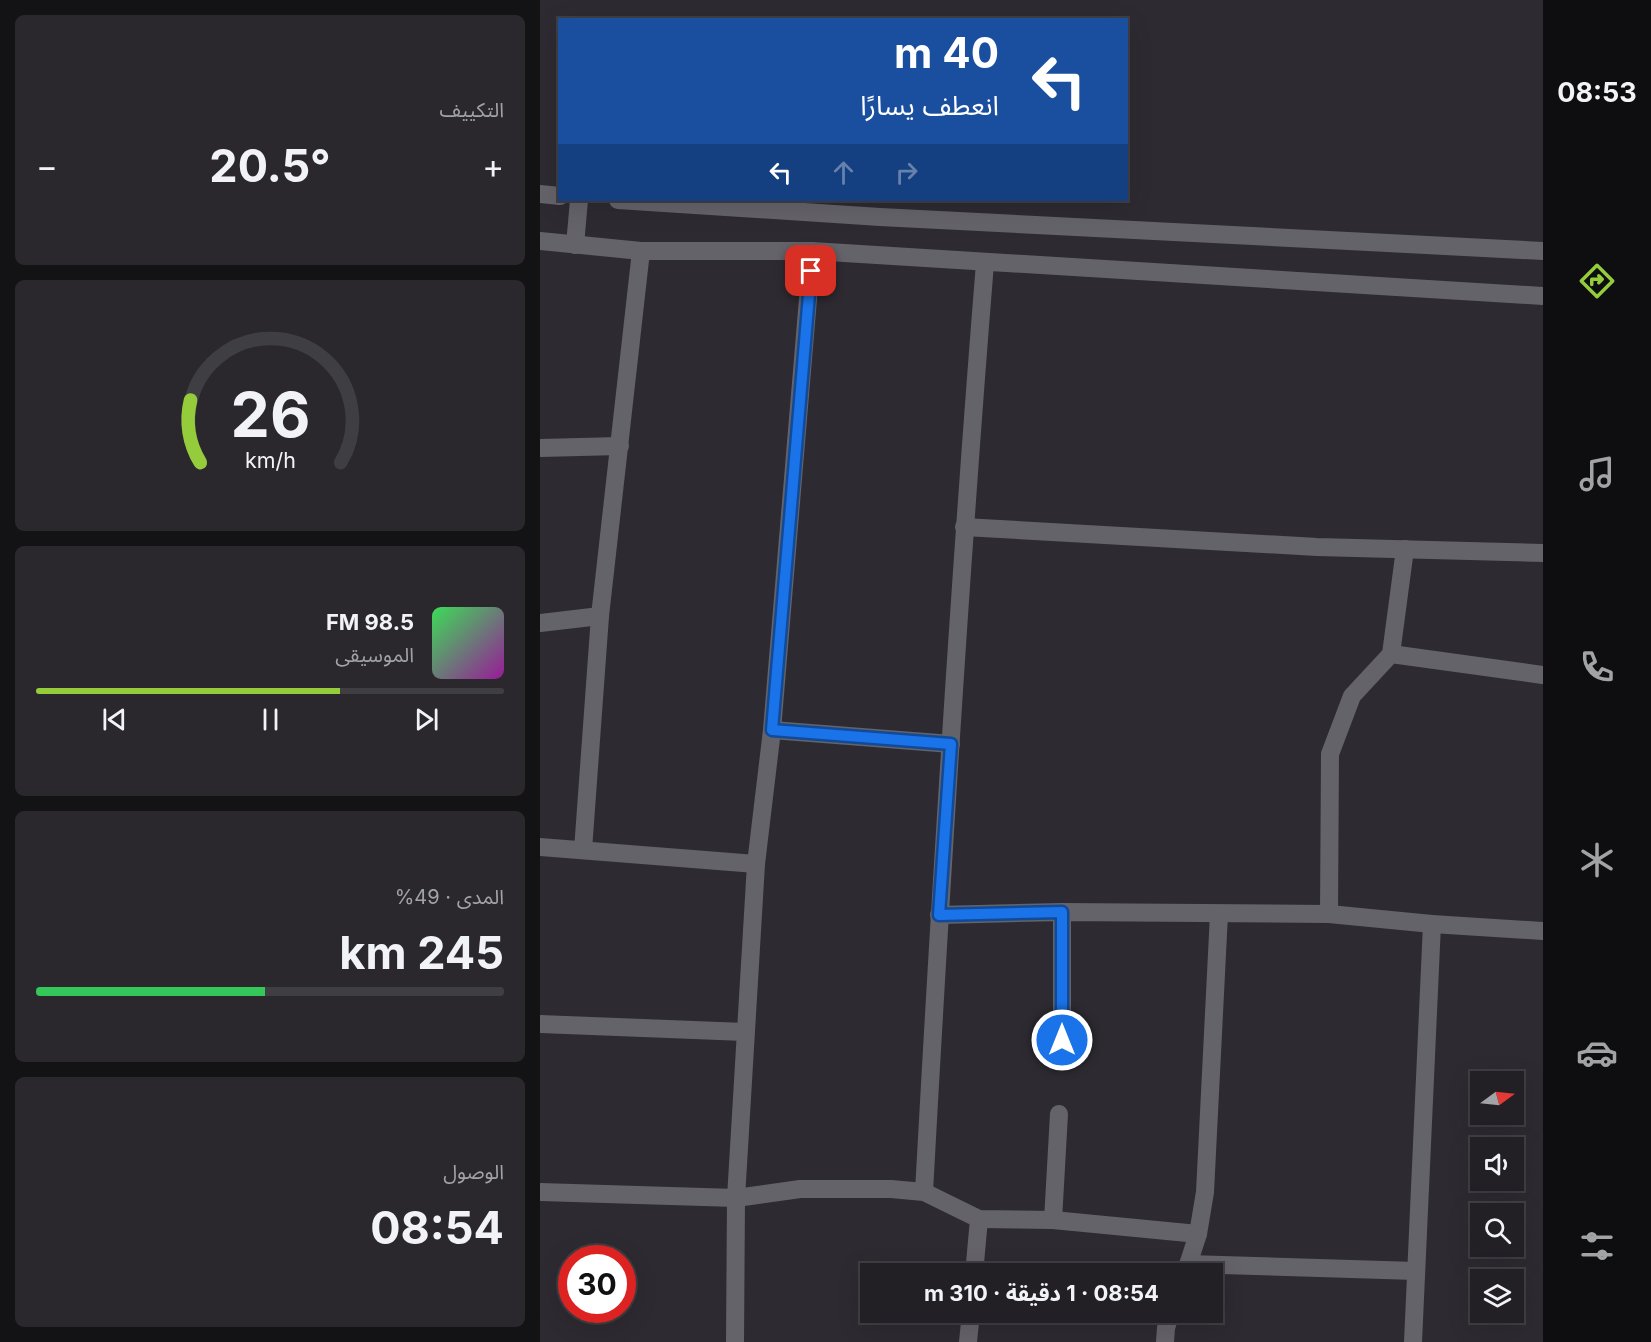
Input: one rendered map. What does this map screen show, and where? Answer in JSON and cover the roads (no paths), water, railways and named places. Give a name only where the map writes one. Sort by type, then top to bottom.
[{"type":"street","points":[[540,194],[558,196]]},
{"type":"street","points":[[575,245],[579,201]]},
{"type":"street","points":[[634,201],[892,217],[1543,251]]},
{"type":"street","points":[[540,241],[641,251],[812,251],[1543,296]]},
{"type":"street","points":[[583,850],[600,616],[641,251]]},
{"type":"street","points":[[735,1342],[736,1198],[756,864],[772,730],[812,251]]},
{"type":"street","points":[[924,1192],[964,527],[985,263]]},
{"type":"street","points":[[540,448],[620,446]]},
{"type":"street","points":[[964,527],[1317,547],[1543,553]]},
{"type":"street","points":[[1329,914],[1330,754],[1352,696],[1392,654],[1405,549]]},
{"type":"street","points":[[540,623],[600,616]]},
{"type":"street","points":[[1392,654],[1543,675]]},
{"type":"street","points":[[772,730],[951,744]]},
{"type":"street","points":[[540,847],[756,864]]},
{"type":"street","points":[[939,915],[1062,912],[1219,914],[1256,912],[1329,914],[1432,924],[1543,931]]},
{"type":"street","points":[[1062,912],[1062,1040]]},
{"type":"street","points":[[1188,1263],[1198,1234],[1205,1192],[1219,914]]},
{"type":"street","points":[[1413,1342],[1432,924]]},
{"type":"street","points":[[540,1024],[745,1032]]},
{"type":"street","points":[[1053,1220],[1059,1114]]},
{"type":"street","points":[[540,1191],[736,1198],[800,1189],[891,1189],[924,1192],[979,1219],[1053,1220],[1198,1234]]},
{"type":"street","points":[[975,1263],[979,1219]]},
{"type":"street","points":[[1223,1269],[1416,1271]]},
{"type":"street","points":[[968,1342],[970,1323]]},
{"type":"street","points":[[1165,1342],[1168,1323]]}]
